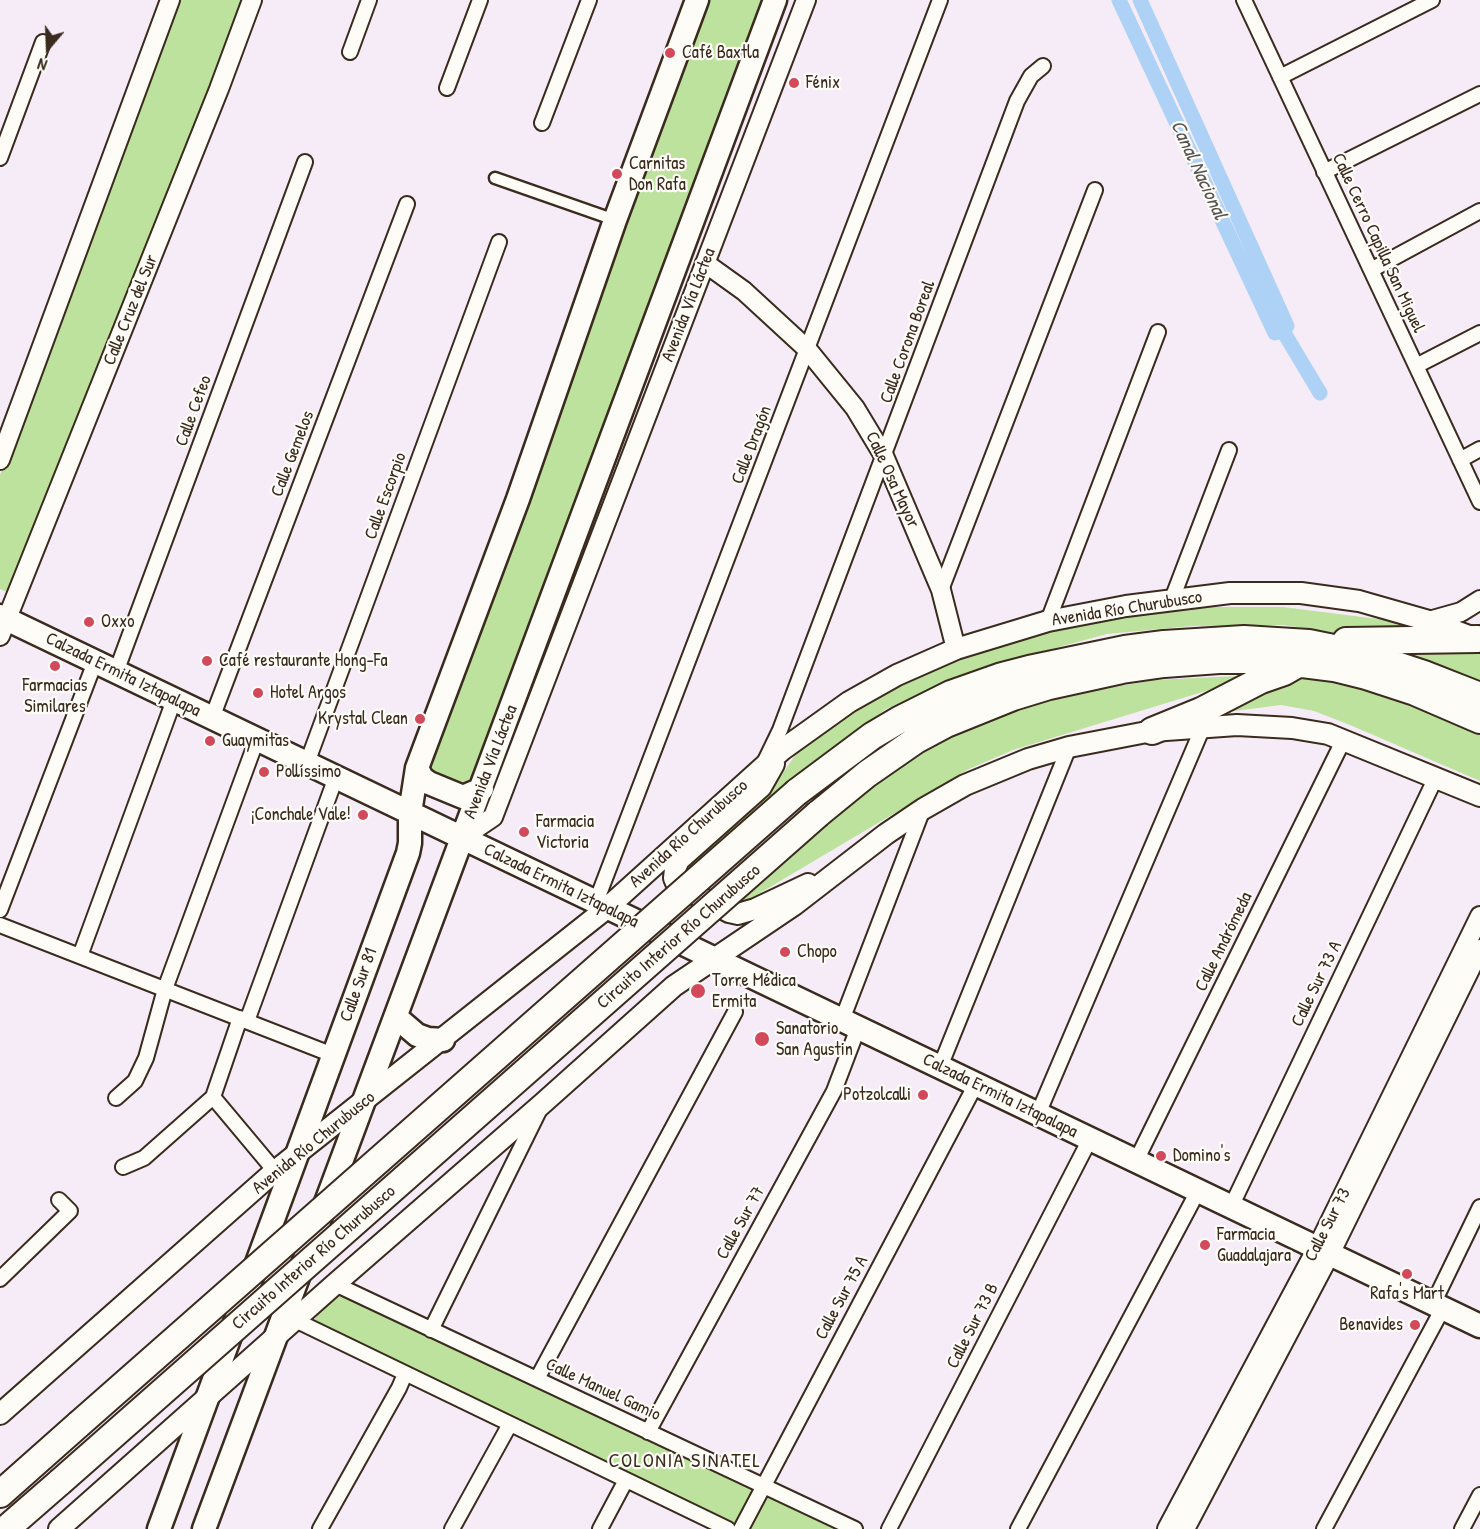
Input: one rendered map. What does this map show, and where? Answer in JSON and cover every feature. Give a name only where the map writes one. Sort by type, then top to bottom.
[{"type":"highway","name":"Circuito Interior Río Churubusco","points":[[0,1494],[797,792],[846,754],[899,720],[951,694],[1002,676],[1082,657],[1164,644],[1244,639],[1305,653],[1414,692],[1480,720]]},
{"type":"highway","points":[[1152,730],[1201,711],[1261,680],[1284,672],[1305,653],[1354,640],[1479,640]]},
{"type":"highway","name":"Circuito Interior Río Churubusco","points":[[6,1529],[818,814],[867,774],[916,740],[946,724],[1013,697],[1087,677],[1164,664],[1220,660],[1271,660],[1305,653],[1363,654],[1480,696]]},
{"type":"main road","points":[[410,813],[417,768],[518,499],[615,220],[697,0]]},
{"type":"main road","name":"Avenida Vía Láctea","points":[[462,838],[775,0]]},
{"type":"main road","name":"Avenida Río Churubusco","points":[[0,1414],[275,1171],[443,1040],[783,750],[827,717],[872,688],[956,649],[1048,621],[1172,599],[1230,593],[1301,593],[1359,601],[1429,621],[1479,640]]},
{"type":"main road","name":"Calzada Ermita Iztapalapa","points":[[2,624],[95,662],[1480,1326]]},
{"type":"main road","points":[[59,1529],[674,986],[794,905],[923,809],[989,774],[1068,747],[1152,730],[1237,725],[1283,727],[1310,730],[1344,739],[1480,796]]},
{"type":"main road","points":[[783,750],[761,787],[679,860],[674,878],[677,885],[729,912],[738,914],[754,909],[843,867]]},
{"type":"main road","points":[[417,768],[422,778],[429,783],[464,797],[482,789]]},
{"type":"main road","name":"Calle Sur 81","points":[[159,1529],[408,853],[410,813]]},
{"type":"main road","points":[[204,1529],[462,838]]},
{"type":"main road","points":[[396,1017],[417,1035],[428,1039],[443,1040]]},
{"type":"street","points":[[0,460],[170,0]]},
{"type":"street","name":"Calle Cruz del Sur","points":[[2,624],[214,100],[252,0]]},
{"type":"street","points":[[350,52],[369,0]]},
{"type":"street","points":[[447,88],[480,0]]},
{"type":"street","points":[[542,123],[588,0]]},
{"type":"street","name":"Avenida Vía Láctea","points":[[462,838],[493,817],[806,0]]},
{"type":"street","name":"Calle Dragón","points":[[602,905],[807,349],[940,0]]},
{"type":"street","name":"Calle Cerro Capilla San Miguel","points":[[1244,0],[1480,502]]},
{"type":"street","points":[[1280,77],[1432,0]]},
{"type":"street","points":[[0,158],[43,42]]},
{"type":"street","name":"Calle Corona Boreal","points":[[760,769],[780,730],[1017,101],[1031,76],[1043,66]]},
{"type":"street","points":[[1324,172],[1480,94]]},
{"type":"street","name":"Calle Cefeo","points":[[116,672],[305,162]]},
{"type":"street","points":[[495,178],[615,220]]},
{"type":"street","points":[[941,590],[1095,190]]},
{"type":"street","name":"Calle Gemelos","points":[[212,718],[407,204]]},
{"type":"street","points":[[1371,270],[1480,211]]},
{"type":"street","name":"Calle Escorpio","points":[[307,763],[499,242]]},
{"type":"street","name":"Calle Osa Mayor","points":[[705,263],[744,291],[807,349],[855,408],[885,456],[941,590],[956,649]]},
{"type":"street","points":[[1048,621],[1158,332]]},
{"type":"street","points":[[1416,366],[1480,333]]},
{"type":"street","points":[[1460,460],[1480,449]]},
{"type":"street","points":[[1172,599],[1228,450]]},
{"type":"street","points":[[1429,621],[1461,612],[1480,600]]},
{"type":"street","points":[[0,910],[95,662]]},
{"type":"street","points":[[80,956],[174,700]]},
{"type":"street","points":[[1038,1114],[1203,727]]},
{"type":"street","points":[[116,1098],[135,1082],[146,1058],[165,989],[257,739]]},
{"type":"street","name":"Calle Andrómeda","points":[[1136,1161],[1344,739]]},
{"type":"street","points":[[940,1067],[1068,747]]},
{"type":"street","points":[[123,1167],[144,1158],[213,1097],[336,777]]},
{"type":"street","name":"Calle Sur 73 A","points":[[1231,1207],[1436,777]]},
{"type":"street","name":"Calle Sur 77","points":[[648,1432],[834,1091],[850,1024],[923,809]]},
{"type":"street","name":"Calle Sur 73","points":[[1167,1529],[1323,1251],[1480,916]]},
{"type":"street","points":[[0,925],[333,1055]]},
{"type":"street","name":"Calle Sur 73","points":[[1185,1529],[1323,1251],[1480,949]]},
{"type":"street","points":[[537,1379],[735,1012]]},
{"type":"street","name":"Calle Sur 75 A","points":[[741,1529],[976,1084]]},
{"type":"street","points":[[213,1097],[275,1171]]},
{"type":"street","points":[[431,1330],[542,1104]]},
{"type":"street","name":"Calle Sur 73 B","points":[[889,1529],[1090,1139]]},
{"type":"street","points":[[1018,1529],[1198,1191]]},
{"type":"street","points":[[0,1279],[70,1211],[60,1200]]},
{"type":"street","points":[[1324,1529],[1438,1306],[1480,1207]]},
{"type":"street","name":"Calle Manuel Gamio","points":[[335,1284],[855,1529]]},
{"type":"street","points":[[295,1320],[728,1529]]},
{"type":"street","points":[[320,1529],[405,1374]]},
{"type":"street","points":[[452,1529],[510,1424]]},
{"type":"street","points":[[600,1529],[626,1480]]},
{"type":"street","points":[[1462,1529],[1480,1495]]},
{"type":"green space","points":[[174,0],[246,0],[14,595],[0,589],[0,475]]},
{"type":"green space","points":[[702,0],[767,0],[476,777],[461,790],[430,777],[426,759]]},
{"type":"green space","points":[[1191,607],[1283,607],[1410,623],[1438,632],[1337,633],[1283,625],[1192,626],[1107,634],[989,666],[886,709],[813,763],[685,875],[686,863],[773,787],[796,754],[879,691],[984,647],[1104,616]]},
{"type":"green space","points":[[1392,647],[1480,650],[1480,682]]},
{"type":"green space","points":[[1258,675],[1013,750],[969,769],[733,909],[849,803],[919,752],[955,732],[1000,714],[1048,699],[1154,680]]},
{"type":"green space","points":[[1301,676],[1340,682],[1394,699],[1480,735],[1480,781],[1314,711],[1281,705],[1219,713]]},
{"type":"green space","points":[[340,1289],[840,1529],[747,1529],[311,1323]]},
{"type":"waterway","name":"Canal Nacional","points":[[1119,0],[1275,333],[1287,326],[1140,0]]},
{"type":"waterway","name":"Canal Nacional","points":[[1277,321],[1320,393]]},
{"type":"place","name":"Café Baxtla","points":[[670,53]]},
{"type":"place","name":"Fénix","points":[[794,83]]},
{"type":"place","name":"Carnitas Don Rafa","points":[[617,174]]},
{"type":"place","name":"Oxxo","points":[[89,622]]},
{"type":"place","name":"Café restaurante Hong-Fa","points":[[207,661]]},
{"type":"place","name":"Farmacias Similares","points":[[55,666]]},
{"type":"place","name":"Hotel Argos","points":[[258,693]]},
{"type":"place","name":"Krystal Clean","points":[[420,719]]},
{"type":"place","name":"Guaymitas","points":[[210,741]]},
{"type":"place","name":"Pollíssimo","points":[[264,772]]},
{"type":"place","name":"¡Conchale Vale!","points":[[363,815]]},
{"type":"place","name":"Farmacia Victoria","points":[[524,832]]},
{"type":"place","name":"Chopo","points":[[785,952]]},
{"type":"place","name":"Torre Médica Ermita","points":[[698,991]]},
{"type":"place","name":"Sanatorio San Agustin","points":[[762,1039]]},
{"type":"place","name":"Potzolcalli","points":[[923,1095]]},
{"type":"place","name":"Domino's","points":[[1161,1156]]},
{"type":"place","name":"Farmacia Guadalajara","points":[[1205,1245]]},
{"type":"place","name":"Rafa's Mart","points":[[1407,1274]]},
{"type":"place","name":"Benavides","points":[[1415,1325]]},
{"type":"district","name":"COLONIA SINATEL","points":[[685,1462]]}]
